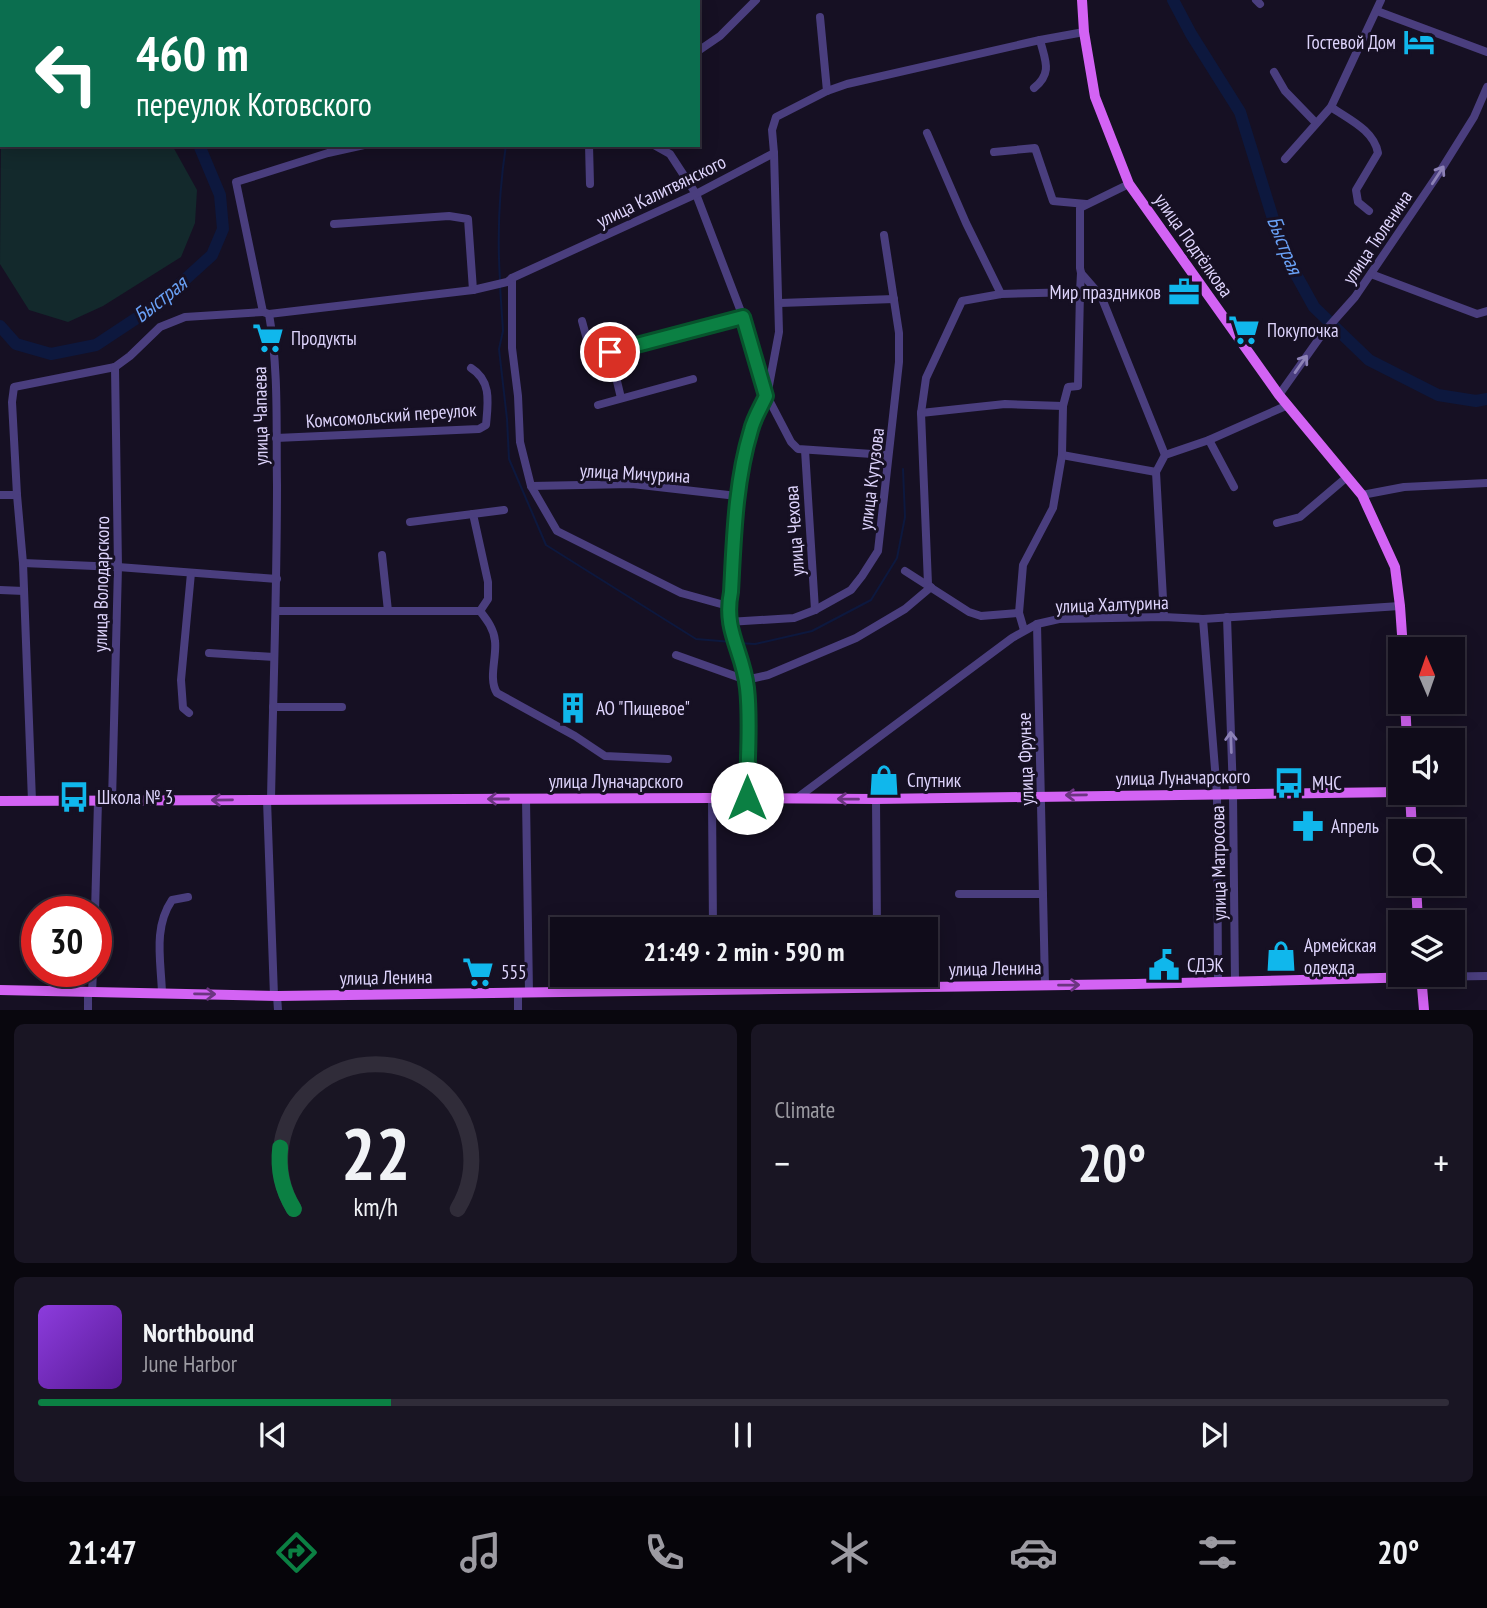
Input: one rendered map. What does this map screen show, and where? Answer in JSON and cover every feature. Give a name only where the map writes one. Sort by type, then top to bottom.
[{"type":"main road","name":"улица Подтёлкова","points":[[1082,0],[1084,32],[1095,97],[1129,184],[1279,395],[1362,495],[1395,567],[1402,637]]},
{"type":"main road","name":"улица Луначарского","points":[[0,801],[876,799],[1388,792]]},
{"type":"main road","name":"улица Ленина","points":[[938,986],[1218,983],[1388,977]]},
{"type":"main road","name":"улица Ленина","points":[[0,990],[276,996],[878,987]]},
{"type":"main road","points":[[1422,987],[1424,1010]]},
{"type":"street","points":[[700,50],[720,36],[756,0]]},
{"type":"street","points":[[1284,159],[1331,107],[1381,0]]},
{"type":"street","points":[[1377,11],[1487,52]]},
{"type":"street","points":[[820,17],[827,91]]},
{"type":"street","points":[[747,798],[746,680],[728,622],[728,606],[737,496],[751,428],[766,396],[779,332],[775,153],[772,130],[776,117],[827,91],[1084,32]]},
{"type":"street","points":[[1034,88],[1043,81],[1047,69],[1040,40]]},
{"type":"street","points":[[1274,72],[1286,91],[1316,123]]},
{"type":"street","name":"улица Тюленина","points":[[1279,395],[1323,333],[1371,274],[1446,162],[1474,117],[1487,88]]},
{"type":"street","points":[[1331,107],[1369,134],[1377,146],[1378,153],[1356,190],[1358,202],[1369,211]]},
{"type":"street","points":[[927,133],[966,223],[1001,294]]},
{"type":"street","name":"улица Чапаева","points":[[278,1010],[269,800],[277,611],[276,371],[266,313],[236,182],[355,147]]},
{"type":"street","points":[[589,147],[590,184]]},
{"type":"street","points":[[658,147],[670,154],[696,194],[743,317],[766,396],[791,442],[798,449],[805,450],[887,455]]},
{"type":"street","points":[[994,152],[1035,148],[1053,201],[1089,204]]},
{"type":"street","name":"улица Калитвянского","points":[[12,402],[14,387],[116,367],[160,327],[184,317],[266,313],[476,290],[509,280],[696,194],[775,153]]},
{"type":"street","points":[[1024,630],[1019,613],[1019,591],[1024,565],[1053,508],[1062,455],[1063,406],[1068,387],[1078,386],[1080,208],[1129,184]]},
{"type":"street","points":[[334,224],[449,216],[468,219],[476,290]]},
{"type":"street","name":"улица Кутузова","points":[[728,622],[794,618],[815,610],[851,590],[878,551],[899,362],[899,333],[884,235]]},
{"type":"street","points":[[1081,273],[1101,296],[1165,455]]},
{"type":"street","points":[[1371,274],[1477,314],[1487,311]]},
{"type":"street","points":[[509,280],[520,442],[531,486],[557,531],[681,593],[728,606]]},
{"type":"street","points":[[930,586],[921,413],[926,378],[962,301],[1001,294],[1080,292]]},
{"type":"street","points":[[780,303],[894,299]]},
{"type":"street","points":[[582,321],[592,358],[743,317]]},
{"type":"street","points":[[610,352],[621,398]]},
{"type":"street","name":"улица Володарского","points":[[112,801],[118,567],[116,367]]},
{"type":"street","name":"Комсомольский переулок","points":[[276,438],[479,429],[486,425],[487,385],[480,373],[471,368]]},
{"type":"street","points":[[598,405],[693,379]]},
{"type":"street","points":[[0,403],[12,402],[23,563],[32,801]]},
{"type":"street","points":[[921,413],[1005,404],[1063,406]]},
{"type":"street","points":[[1164,617],[1156,471],[1165,455],[1209,440],[1288,405]]},
{"type":"street","points":[[1209,440],[1234,487]]},
{"type":"street","name":"улица Чехова","points":[[805,450],[815,610]]},
{"type":"street","points":[[1062,455],[1156,471]]},
{"type":"street","points":[[1277,523],[1300,517],[1347,477]]},
{"type":"street","points":[[1362,495],[1404,487],[1487,483]]},
{"type":"street","name":"улица Мичурина","points":[[531,486],[632,484],[737,496]]},
{"type":"street","points":[[0,495],[17,495]]},
{"type":"street","points":[[410,523],[504,510]]},
{"type":"street","points":[[473,514],[488,582],[488,599],[480,611]]},
{"type":"street","points":[[382,555],[388,611]]},
{"type":"street","points":[[23,563],[277,579]]},
{"type":"street","points":[[905,571],[969,612],[981,615],[1019,613]]},
{"type":"street","points":[[189,713],[183,708],[181,680],[191,573]]},
{"type":"street","points":[[676,655],[746,680],[768,675],[856,638],[905,609],[930,586]]},
{"type":"street","points":[[0,590],[24,591]]},
{"type":"street","name":"улица Халтурина","points":[[797,798],[1024,630],[1037,624],[1059,619],[1203,619],[1400,606]]},
{"type":"street","points":[[277,611],[480,611]]},
{"type":"street","points":[[480,611],[490,624],[495,639],[494,689],[497,693],[575,736],[605,756],[668,759]]},
{"type":"street","name":"улица Матросова","points":[[1227,617],[1233,794],[1235,982]]},
{"type":"street","name":"улица Матросова","points":[[1203,619],[1217,794],[1218,983]]},
{"type":"street","name":"улица Фрунзе","points":[[1037,624],[1045,985]]},
{"type":"street","points":[[209,653],[274,657]]},
{"type":"street","points":[[273,707],[342,707]]},
{"type":"street","points":[[712,798],[713,917]]},
{"type":"street","points":[[518,1010],[523,993],[526,799]]},
{"type":"street","points":[[876,799],[877,917]]},
{"type":"street","points":[[96,896],[99,801]]},
{"type":"street","points":[[959,894],[1043,894]]},
{"type":"street","points":[[162,993],[159,926],[172,900],[188,897]]},
{"type":"street","name":"улица Ленина","points":[[1465,976],[1487,976]]},
{"type":"street","points":[[88,1010],[91,987]]},
{"type":"green space","points":[[1,147],[173,147],[197,190],[195,223],[181,257],[103,306],[68,322],[29,310],[0,264]]},
{"type":"waterway","name":"Быстрая","points":[[1173,0],[1240,112],[1283,251],[1314,307],[1369,360],[1438,395],[1476,401],[1487,399]]},
{"type":"waterway","name":"Быстрая","points":[[0,326],[16,344],[51,354],[96,345],[158,304],[212,255],[223,229],[220,195],[200,147]]},
{"type":"waterway","points":[[500,280],[499,212],[506,147]]},
{"type":"waterway","points":[[500,286],[503,331],[499,349],[509,459],[546,545],[696,639],[732,642]]},
{"type":"waterway","points":[[737,643],[755,644],[812,631],[871,600],[897,558],[905,517],[903,469]]},
{"type":"place","name":"Гостевой Дом","points":[[1419,42]]},
{"type":"place","name":"Мир праздников","points":[[1184,292]]},
{"type":"place","name":"Покупочка","points":[[1244,330]]},
{"type":"place","name":"Продукты","points":[[268,338]]},
{"type":"place","name":"АО \"Пищевое\"","points":[[573,708]]},
{"type":"place","name":"Спутник","points":[[884,780]]},
{"type":"place","name":"МЧС","points":[[1289,783]]},
{"type":"place","name":"Школа № 3","points":[[74,797]]},
{"type":"place","name":"Апрель","points":[[1308,826]]},
{"type":"place","name":"Армейская одежда","points":[[1281,956]]},
{"type":"place","name":"СДЭК","points":[[1164,965]]},
{"type":"place","name":"555","points":[[478,972]]},
{"type":"route","points":[[610,352],[743,317],[766,396],[751,428],[743,461],[737,496],[728,606],[728,622],[747,690],[747,798]]}]
